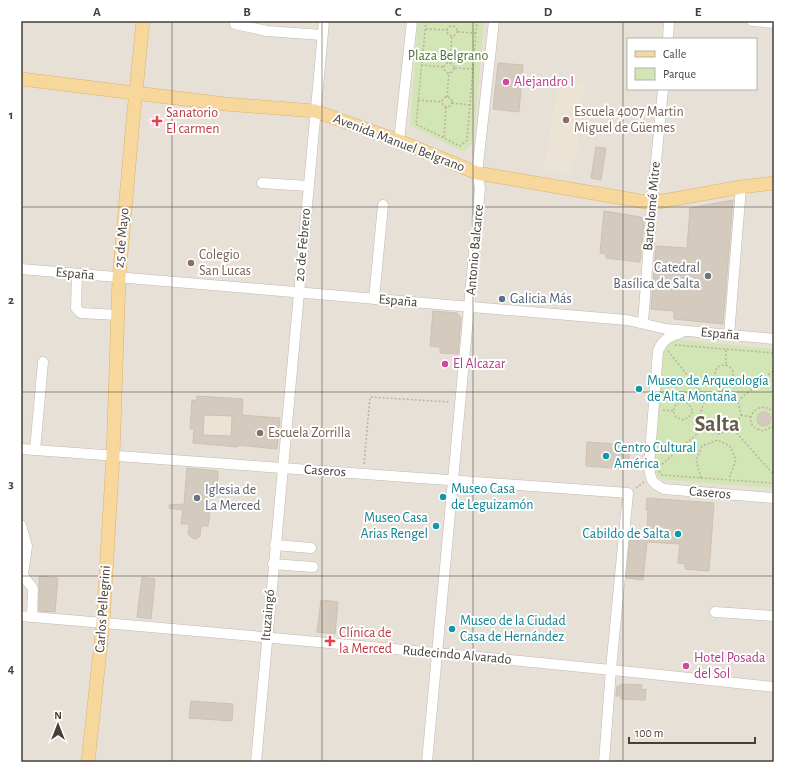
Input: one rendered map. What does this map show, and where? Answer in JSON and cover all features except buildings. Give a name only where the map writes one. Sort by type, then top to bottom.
[{"type":"main road","name":"25 de Mayo","points":[[112,456],[119,278],[143,21]]},
{"type":"main road","name":"Avenida Manuel Belgrano","points":[[21,80],[225,104],[315,111],[399,141],[477,173],[652,203],[741,187],[774,183]]},
{"type":"main road","name":"Carlos Pellegrini","points":[[88,762],[103,623],[112,456]]},
{"type":"street","name":"20 de Febrero","points":[[283,468],[324,21]]},
{"type":"street","points":[[399,141],[412,21]]},
{"type":"street","name":"Antonio Balcarce","points":[[427,762],[436,653],[470,307],[480,188],[477,173],[494,21]]},
{"type":"street","points":[[668,38],[669,21]]},
{"type":"street","points":[[752,21],[774,23]]},
{"type":"street","points":[[235,24],[267,31],[322,34]]},
{"type":"street","name":"Bartolomé Mitre","points":[[643,323],[652,203],[663,90]]},
{"type":"street","points":[[262,183],[308,186]]},
{"type":"street","points":[[729,335],[741,187]]},
{"type":"street","points":[[374,298],[383,205]]},
{"type":"street","name":"España","points":[[21,270],[627,320],[666,329],[774,339]]},
{"type":"street","points":[[77,274],[76,308],[78,311],[81,313],[118,315]]},
{"type":"street","points":[[651,477],[649,467],[658,351],[664,341],[673,334],[688,331]]},
{"type":"street","points":[[35,450],[43,362]]},
{"type":"street","name":"Caseros","points":[[21,449],[628,493]]},
{"type":"street","name":"Ituzaingó","points":[[256,762],[266,637],[283,468]]},
{"type":"street","name":"Caseros","points":[[651,477],[654,484],[664,490],[774,497]]},
{"type":"street","points":[[604,762],[611,669],[628,493]]},
{"type":"street","points":[[21,525],[27,546],[24,577],[33,589],[32,617]]},
{"type":"street","points":[[275,545],[311,548]]},
{"type":"street","points":[[273,564],[313,567]]},
{"type":"street","points":[[715,612],[774,616]]},
{"type":"street","name":"Rudecindo Alvarado","points":[[21,616],[611,669],[774,687]]},
{"type":"path","points":[[426,21],[416,124],[460,146],[467,140],[477,21]]},
{"type":"path","points":[[453,21],[453,26],[456,27],[457,31]]},
{"type":"path","points":[[426,29],[448,30],[453,26]]},
{"type":"path","points":[[448,30],[448,33],[452,36]]},
{"type":"path","points":[[457,31],[476,33]]},
{"type":"path","points":[[454,68],[453,64],[450,63],[452,36],[456,34],[457,31]]},
{"type":"path","points":[[421,65],[445,67],[446,64],[450,63]]},
{"type":"path","points":[[445,67],[445,70],[449,72]]},
{"type":"path","points":[[454,68],[473,69]]},
{"type":"path","points":[[449,72],[452,72],[454,68]]},
{"type":"path","points":[[442,102],[444,98],[447,97],[449,72]]},
{"type":"path","points":[[447,97],[450,98],[452,103]]},
{"type":"path","points":[[418,100],[442,102]]},
{"type":"path","points":[[442,102],[443,106],[446,107],[444,138]]},
{"type":"path","points":[[446,107],[450,106],[452,103],[470,104]]},
{"type":"path","points":[[672,345],[774,353]]},
{"type":"path","points":[[722,391],[724,384],[730,381],[733,377],[730,367],[726,364],[726,349]]},
{"type":"path","points":[[664,353],[666,350],[706,398]]},
{"type":"path","points":[[724,384],[717,381],[714,374],[717,367],[726,364]]},
{"type":"path","points":[[738,401],[774,370]]},
{"type":"path","points":[[718,434],[706,426],[700,413],[706,398],[722,391]]},
{"type":"path","points":[[718,434],[734,429],[742,415],[738,401],[722,391]]},
{"type":"path","points":[[363,474],[370,397],[456,403]]},
{"type":"path","points":[[683,401],[689,404],[693,412],[689,417],[682,420],[676,417],[673,411],[676,404],[683,401]]},
{"type":"path","points":[[774,413],[767,407],[762,406],[755,410],[751,417],[755,427],[763,431],[772,427],[774,424]]},
{"type":"path","points":[[658,410],[673,411]]},
{"type":"path","points":[[742,415],[751,417]]},
{"type":"path","points":[[706,426],[657,468],[662,475],[770,483],[774,480]]},
{"type":"path","points":[[734,429],[774,475]]},
{"type":"path","points":[[718,434],[718,440]]},
{"type":"path","points":[[701,478],[696,460],[702,446],[718,440],[730,446],[736,460],[729,480]]},
{"type":"path","points":[[628,493],[651,477]]},
{"type":"shaded area","points":[[21,21],[774,21],[774,762],[21,762]]},
{"type":"shaded area","name":"Escuela 4007 Martin Miguel de Güemes","points":[[559,78],[585,82],[576,159],[572,159],[570,174],[544,170]]},
{"type":"shaded area","name":"Sanatorio El carmen","points":[[148,113],[166,115],[165,130],[147,128]]},
{"type":"shaded area","points":[[197,396],[243,399],[242,415],[280,418],[277,449],[238,445],[238,447],[193,443],[194,429],[190,429],[192,400],[196,400]]},
{"type":"green space","name":"Plaza Belgrano","points":[[418,21],[484,21],[473,142],[464,151],[459,150],[410,125]]},
{"type":"green space","points":[[669,339],[774,349],[774,486],[771,488],[660,479],[653,470],[662,350]]},
{"type":"place","name":"Alejandro I","points":[[506,82]]},
{"type":"place","name":"Escuela 4007 Martin Miguel de Güemes","points":[[566,120]]},
{"type":"place","name":"Sanatorio El carmen","points":[[157,121]]},
{"type":"place","name":"Colegio San Lucas","points":[[191,263]]},
{"type":"place","name":"Catedral Basílica de Salta","points":[[708,276]]},
{"type":"place","name":"Galicia Más","points":[[502,299]]},
{"type":"place","name":"El Alcazar","points":[[445,364]]},
{"type":"place","name":"Museo de Arqueología de Alta Montaña","points":[[639,389]]},
{"type":"place","name":"Escuela Zorrilla","points":[[260,433]]},
{"type":"place","name":"Centro Cultural América","points":[[606,456]]},
{"type":"place","name":"Museo Casa de Leguizamón","points":[[443,497]]},
{"type":"place","name":"Iglesia de La Merced","points":[[197,498]]},
{"type":"place","name":"Museo Casa Arias Rengel","points":[[436,526]]},
{"type":"place","name":"Cabildo de Salta","points":[[678,534]]},
{"type":"place","name":"Museo de la Ciudad Casa de Hernández","points":[[452,629]]},
{"type":"place","name":"Clínica de la Merced","points":[[330,641]]},
{"type":"place","name":"Hotel Posada del Sol","points":[[686,666]]},
{"type":"district","name":"Salta","points":[[717,424]]}]
